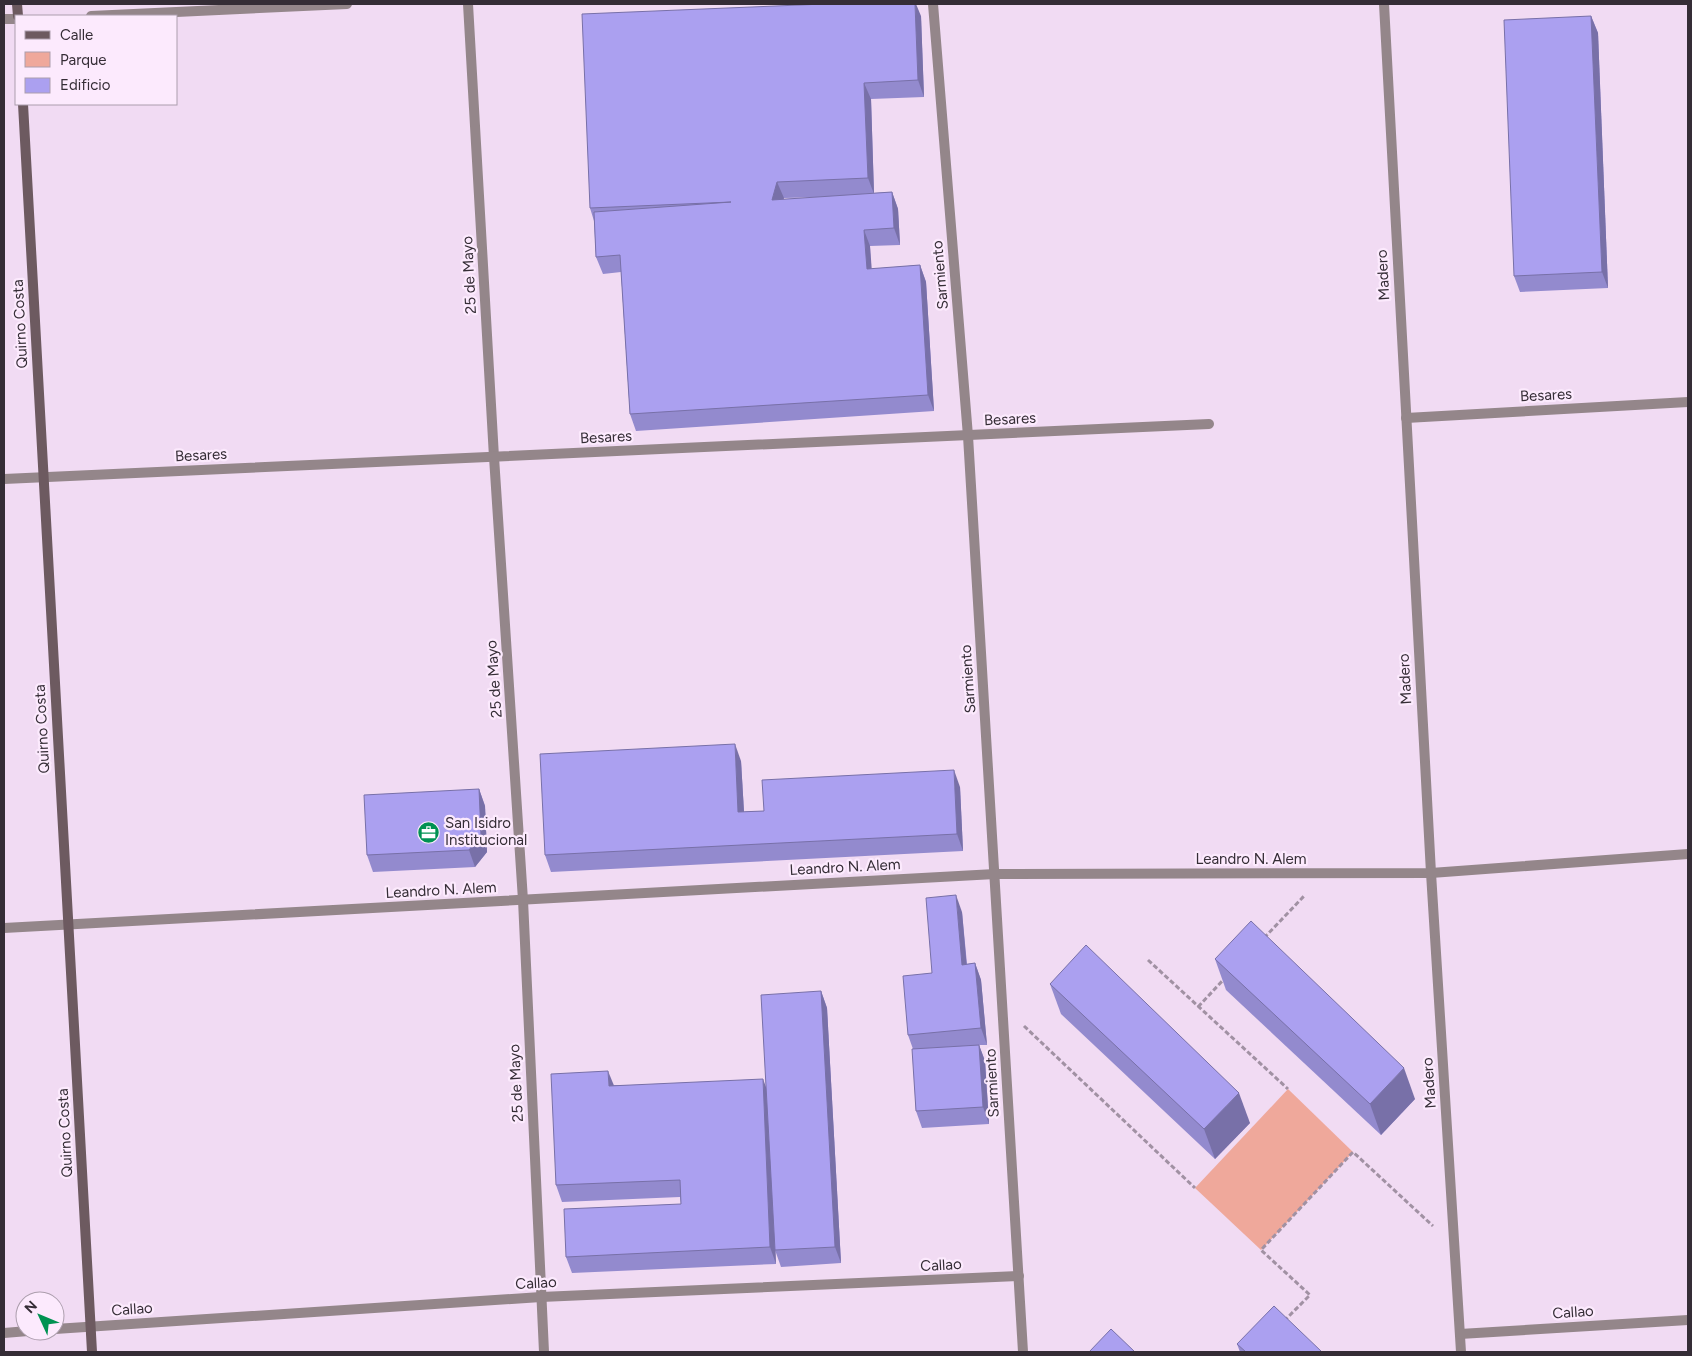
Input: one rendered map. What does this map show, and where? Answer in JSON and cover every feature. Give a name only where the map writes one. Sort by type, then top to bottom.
[{"type":"street","points":[[112,15],[347,4]]},
{"type":"street","name":"25 de Mayo","points":[[468,4],[494,457],[523,900],[544,1352]]},
{"type":"street","name":"Sarmiento","points":[[934,4],[968,436],[1023,1352]]},
{"type":"street","name":"Madero","points":[[1384,4],[1431,873],[1461,1352]]},
{"type":"street","name":"Quirno Costa","points":[[23,105],[92,1352]]},
{"type":"street","name":"Besares","points":[[1406,418],[1688,402]]},
{"type":"street","name":"Besares","points":[[4,479],[1209,424]]},
{"type":"street","name":"Leandro N. Alem","points":[[4,928],[995,874],[1431,873],[1688,854]]},
{"type":"street","name":"Callao","points":[[65,1328],[542,1297],[1019,1276]]},
{"type":"street","name":"Callao","points":[[1460,1334],[1688,1320]]},
{"type":"path","points":[[1258,944],[1325,874]]},
{"type":"path","points":[[1148,960],[1288,1090]]},
{"type":"path","points":[[1198,1007],[1232,972]]},
{"type":"path","points":[[1003,1006],[1195,1188]]},
{"type":"path","points":[[1279,1327],[1310,1295],[1261,1250],[1353,1152],[1454,1246]]},
{"type":"green space","points":[[1288,1089],[1353,1152],[1261,1250],[1195,1188]]},
{"type":"building","points":[[824,4],[915,4],[918,80],[864,83],[868,178],[777,182],[772,200],[892,192],[894,228],[864,230],[867,269],[920,265],[928,395],[630,414],[620,255],[596,257],[594,212],[731,202],[590,208],[582,14]]},
{"type":"building","points":[[1591,16],[1602,272],[1514,276],[1504,20]]},
{"type":"building","points":[[735,744],[738,812],[764,811],[762,780],[954,770],[957,834],[545,855],[540,754]]},
{"type":"building","name":"San Isidro Institucional","points":[[479,789],[481,835],[469,850],[367,855],[364,795]]},
{"type":"building","points":[[956,895],[962,965],[975,963],[981,1028],[908,1035],[903,976],[932,973],[926,898]]},
{"type":"building","points":[[1251,921],[1404,1068],[1370,1104],[1215,959]]},
{"type":"building","points":[[1086,945],[1239,1093],[1204,1129],[1050,984]]},
{"type":"building","points":[[821,991],[835,1247],[775,1250],[761,995]]},
{"type":"building","points":[[979,1045],[983,1107],[916,1111],[912,1049]]},
{"type":"building","points":[[608,1071],[609,1086],[763,1079],[770,1247],[566,1257],[564,1209],[681,1204],[680,1180],[556,1185],[551,1074]]},
{"type":"building","points":[[1274,1306],[1322,1352],[1246,1352],[1237,1344]]},
{"type":"building","points":[[1111,1329],[1135,1352],[1089,1352]]},
{"type":"place","name":"San Isidro Institucional","points":[[429,832]]}]
